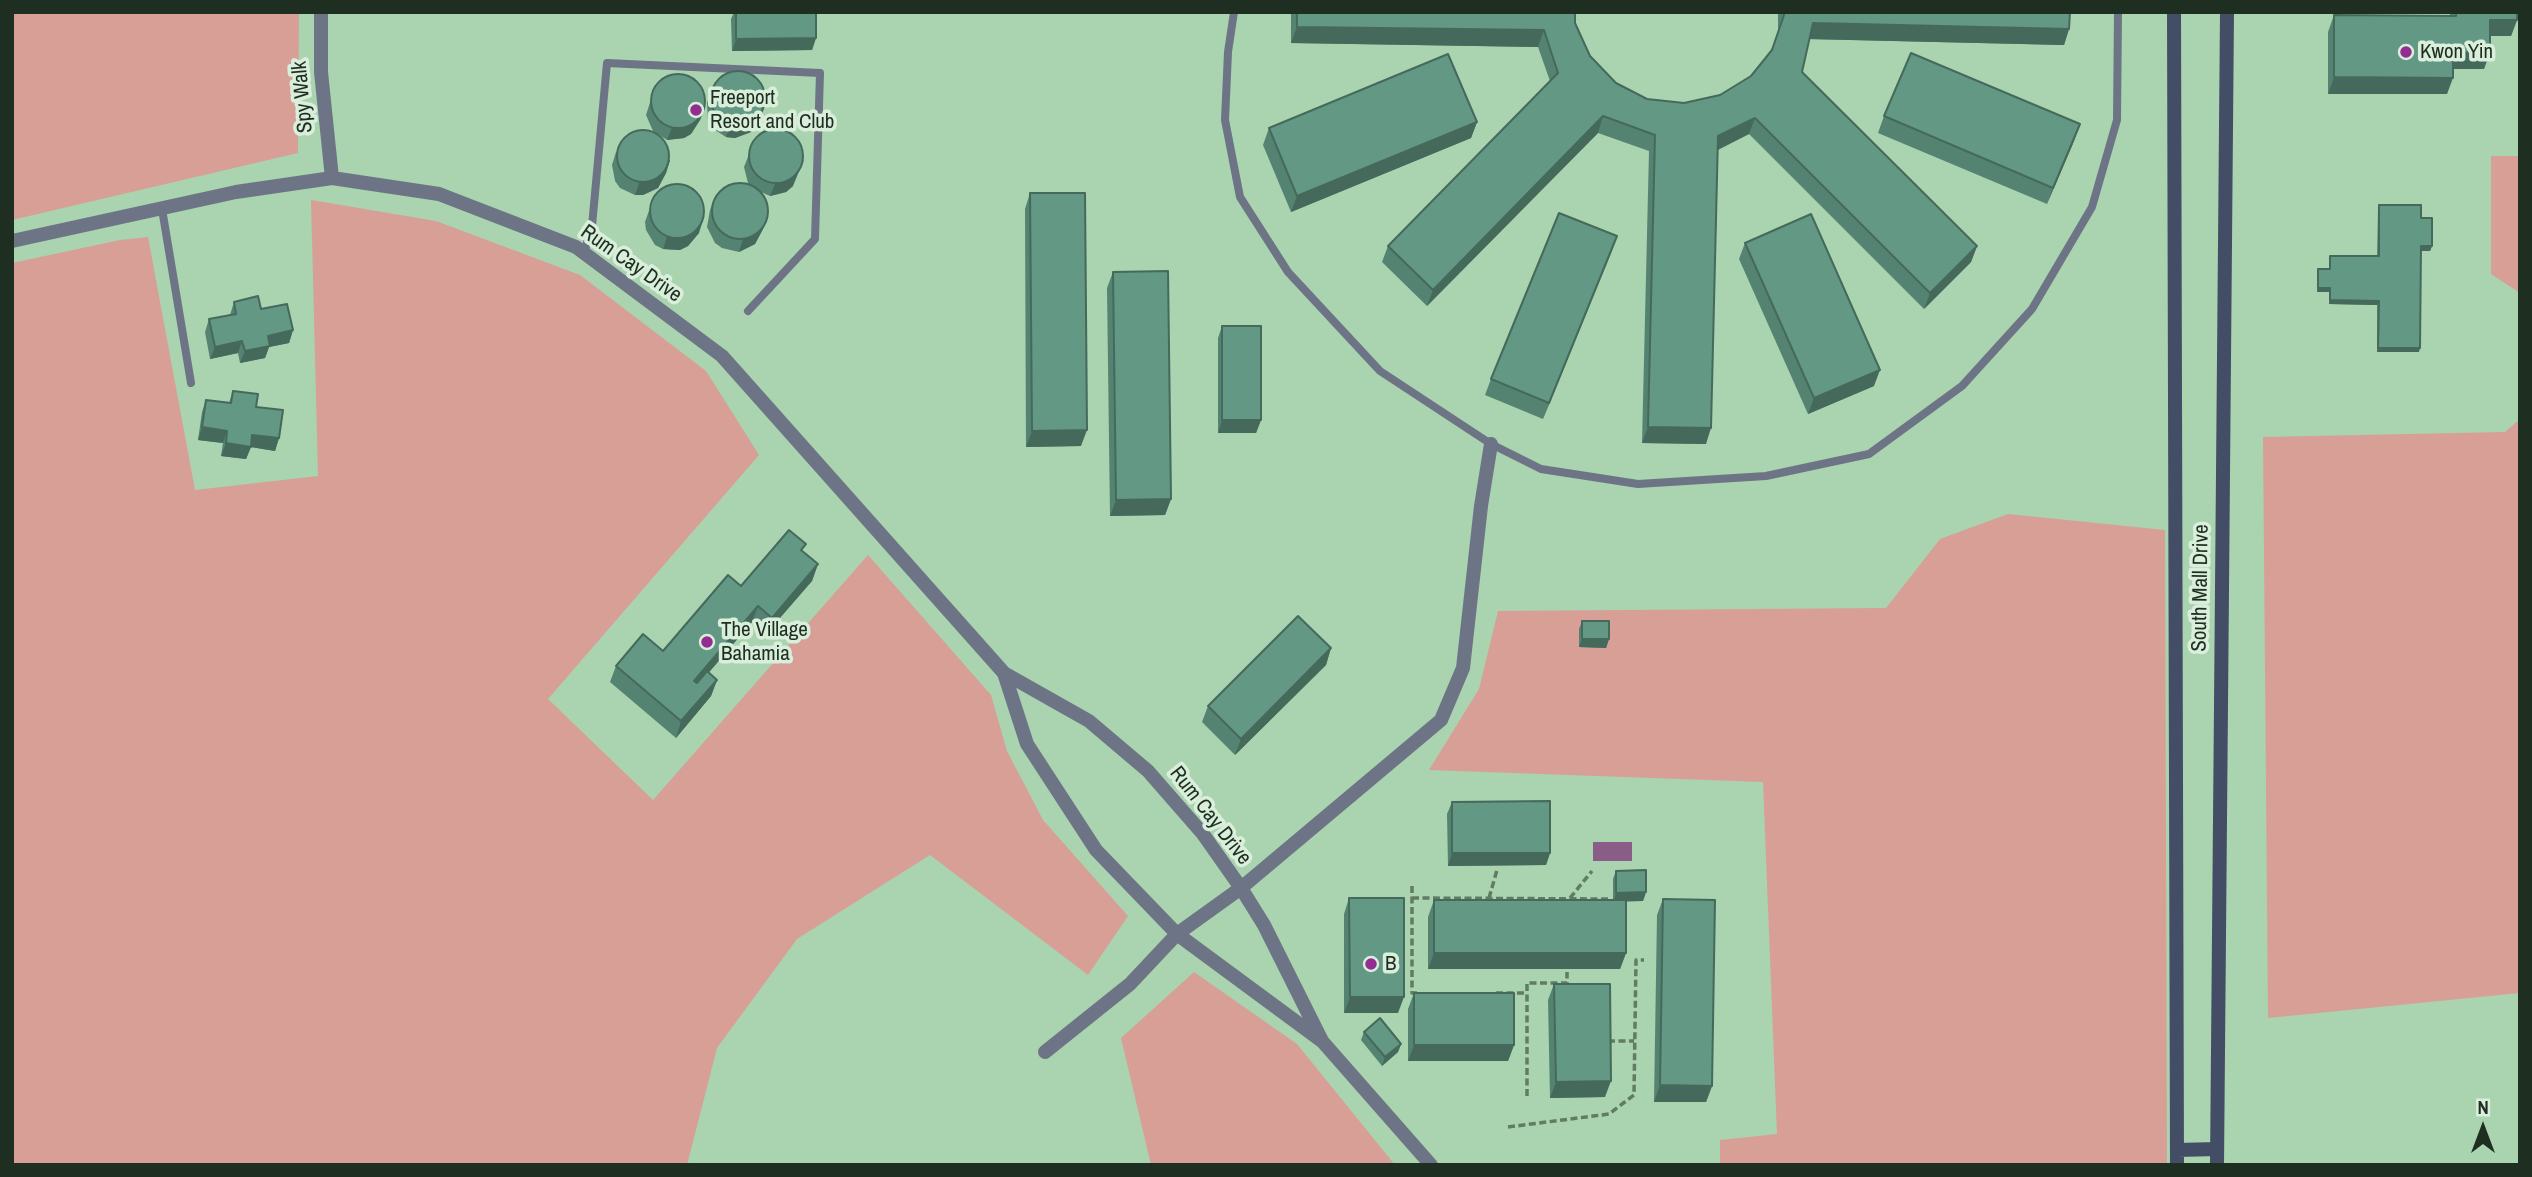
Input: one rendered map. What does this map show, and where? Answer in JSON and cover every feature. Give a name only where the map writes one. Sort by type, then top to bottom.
[{"type":"street","name":"Spy Walk","points":[[321,12],[321,72],[332,178]]},
{"type":"street","name":"South Mall Drive","points":[[2174,12],[2177,1165]]},
{"type":"street","name":"South Mall Drive","points":[[2217,1165],[2227,12]]},
{"type":"street","name":"Rum Cay Drive","points":[[12,241],[236,192],[332,178],[439,194],[576,247],[722,356],[1004,673],[1089,721],[1148,771],[1203,834],[1241,888],[1264,925],[1322,1041]]},
{"type":"street","points":[[1045,1052],[1130,984],[1177,933],[1241,888],[1440,720],[1463,668],[1481,506],[1491,444]]},
{"type":"street","name":"Rum Cay Drive","points":[[1004,673],[1027,744],[1096,850],[1177,933],[1322,1041],[1431,1165]]},
{"type":"street","points":[[2177,1150],[2217,1149]]},
{"type":"lane","points":[[1234,12],[1228,52],[1225,120],[1240,197],[1288,272],[1380,371],[1491,444],[1541,469],[1638,484],[1766,476],[1869,454],[1962,386],[2032,309],[2092,207],[2117,120],[2119,12]]},
{"type":"lane","points":[[584,253],[592,226],[607,63],[820,72],[815,239],[748,311]]},
{"type":"lane","points":[[162,209],[191,383]]},
{"type":"path","points":[[1489,898],[1497,870]]},
{"type":"path","points":[[1570,898],[1592,871]]},
{"type":"path","points":[[1412,886],[1412,993],[1425,993]]},
{"type":"path","points":[[1412,898],[1610,899]]},
{"type":"path","points":[[1475,898],[1475,911]]},
{"type":"path","points":[[1563,898],[1563,911]]},
{"type":"path","points":[[1508,1127],[1609,1114],[1634,1095],[1636,960],[1644,960]]},
{"type":"path","points":[[1527,1096],[1527,984],[1567,984],[1567,972]]},
{"type":"path","points":[[1489,993],[1527,993]]},
{"type":"path","points":[[1608,1041],[1634,1041]]},
{"type":"shaded area","points":[[12,12],[299,12],[298,153],[12,220]]},
{"type":"shaded area","points":[[2491,156],[2520,156],[2520,293],[2491,274]]},
{"type":"shaded area","points":[[311,200],[436,221],[580,275],[706,371],[759,455],[548,699],[653,800],[868,555],[991,695],[1007,751],[1043,820],[1128,916],[1088,975],[930,855],[797,939],[717,1048],[687,1165],[12,1165],[12,263],[120,240],[148,237],[195,490],[318,476]]},
{"type":"shaded area","points":[[2520,419],[2520,993],[2268,1018],[2263,437],[2505,432]]},
{"type":"shaded area","points":[[2008,514],[2165,530],[2167,1165],[1720,1165],[1720,1140],[1777,1134],[1763,782],[1429,770],[1479,689],[1498,611],[1886,608],[1940,539]]},
{"type":"shaded area","points":[[1593,842],[1632,842],[1632,861],[1593,861]]},
{"type":"shaded area","points":[[1194,972],[1297,1044],[1395,1165],[1151,1165],[1121,1038]]},
{"type":"building","points":[[736,12],[816,12],[816,38],[736,39]]},
{"type":"building","points":[[1297,12],[1575,12],[1575,23],[1590,56],[1616,83],[1647,99],[1684,103],[1720,95],[1751,76],[1772,50],[1784,12],[2070,12],[2069,29],[1813,23],[1802,72],[1977,246],[1930,293],[1755,118],[1718,136],[1711,428],[1648,427],[1655,135],[1603,116],[1433,290],[1388,246],[1558,73],[1544,30],[1297,27]]},
{"type":"building","name":"Kwon Yin","points":[[2456,12],[2517,12],[2517,20],[2490,20],[2490,53],[2453,52],[2453,78],[2334,77],[2334,15],[2456,16]]},
{"type":"building","points":[[1911,53],[2080,124],[2053,188],[1884,116]]},
{"type":"building","points":[[1448,54],[1477,122],[1297,196],[1269,128]]},
{"type":"building","points":[[738,71],[757,79],[765,98],[757,117],[738,125],[719,117],[711,98],[719,79]]},
{"type":"building","points":[[678,74],[697,82],[705,101],[697,120],[678,128],[659,120],[651,101],[659,82]]},
{"type":"building","points":[[776,129],[795,137],[803,156],[795,175],[776,183],[757,175],[749,156],[757,137]]},
{"type":"building","points":[[643,130],[662,137],[669,156],[662,175],[643,182],[624,175],[617,156],[624,137]]},
{"type":"building","points":[[740,183],[751,185],[760,191],[766,200],[766,222],[760,231],[751,237],[740,239],[729,237],[720,231],[714,222],[712,211],[714,200],[720,191],[729,185]]},
{"type":"building","points":[[677,184],[696,192],[704,211],[696,230],[677,238],[658,230],[650,211],[658,192]]},
{"type":"building","points":[[1030,193],[1085,193],[1087,430],[1032,431]]},
{"type":"building","points":[[2379,205],[2421,205],[2421,218],[2432,218],[2432,246],[2421,246],[2420,348],[2378,348],[2379,301],[2330,300],[2330,288],[2318,288],[2318,269],[2330,269],[2330,256],[2379,256]]},
{"type":"building","points":[[1559,213],[1617,236],[1549,403],[1491,379]]},
{"type":"building","points":[[1811,214],[1880,370],[1814,398],[1745,243]]},
{"type":"building","points":[[1168,271],[1171,499],[1116,500],[1113,272]]},
{"type":"building","points":[[258,296],[261,309],[287,304],[293,330],[268,336],[270,346],[245,351],[242,341],[215,347],[209,319],[236,314],[234,302]]},
{"type":"building","points":[[1222,326],[1261,326],[1261,420],[1222,420]]},
{"type":"building","points":[[233,391],[258,394],[256,407],[283,410],[279,438],[252,435],[251,447],[226,443],[227,431],[202,427],[206,400],[231,403]]},
{"type":"building","name":"The Village Bahamia","points":[[789,530],[806,544],[801,550],[818,564],[772,618],[758,606],[694,681],[697,683],[707,671],[717,680],[681,721],[616,666],[643,634],[663,651],[728,575],[741,586]]},
{"type":"building","points":[[1298,616],[1331,648],[1241,739],[1208,706]]},
{"type":"building","points":[[1582,621],[1609,621],[1609,639],[1582,639]]},
{"type":"building","points":[[1550,801],[1550,853],[1452,853],[1452,802]]},
{"type":"building","points":[[1646,870],[1646,892],[1616,893],[1616,871]]},
{"type":"building","name":"B","points":[[1349,898],[1404,898],[1404,997],[1350,997]]},
{"type":"building","points":[[1663,899],[1715,900],[1712,1086],[1660,1085]]},
{"type":"building","points":[[1434,900],[1626,900],[1626,953],[1434,953]]},
{"type":"building","points":[[1554,984],[1610,984],[1611,1081],[1556,1082]]},
{"type":"building","points":[[1414,993],[1514,993],[1514,1045],[1414,1045]]},
{"type":"building","points":[[1380,1018],[1401,1044],[1385,1057],[1364,1032]]},
{"type":"place","name":"Kwon Yin","points":[[2406,52]]},
{"type":"place","name":"Freeport Resort and Club","points":[[696,110]]},
{"type":"place","name":"The Village Bahamia","points":[[707,642]]},
{"type":"place","name":"B","points":[[1371,964]]}]
